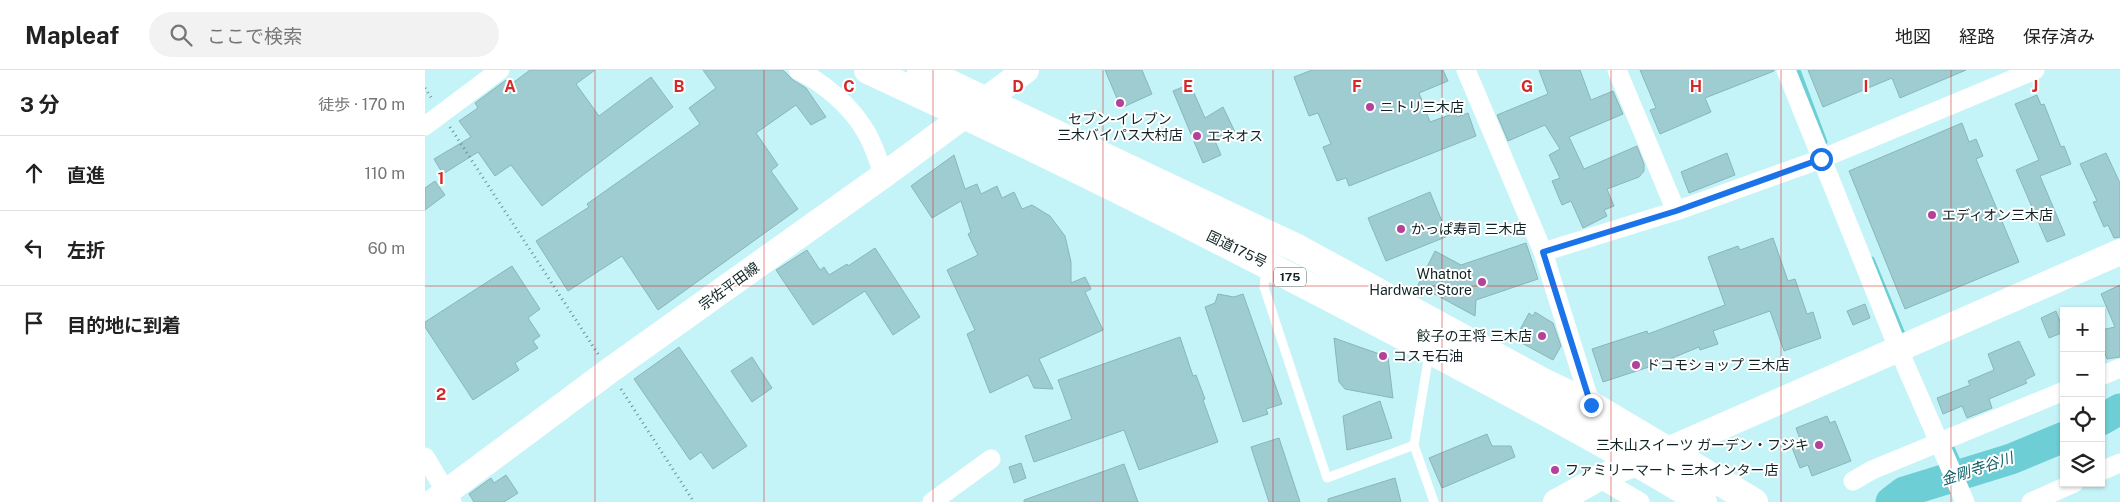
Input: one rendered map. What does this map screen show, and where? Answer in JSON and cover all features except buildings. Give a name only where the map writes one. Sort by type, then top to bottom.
[{"type":"highway","name":"国道175号","points":[[868,70],[975,108],[1297,248],[1545,383],[1591,405],[1754,502]]},
{"type":"highway","name":"国道175号","points":[[921,70],[975,108],[1638,463],[1703,502]]},
{"type":"main road","name":"宗佐平田線","points":[[443,499],[609,371],[884,175],[1026,70]]},
{"type":"main road","points":[[1556,502],[1599,478],[1668,450],[2120,252]]},
{"type":"street","points":[[425,126],[500,70]]},
{"type":"street","points":[[797,70],[809,76],[847,106],[867,132],[884,175]]},
{"type":"street","points":[[1466,70],[1543,252],[1591,405]]},
{"type":"street","points":[[1617,70],[1676,211]]},
{"type":"street","points":[[1786,70],[1898,348],[1965,502]]},
{"type":"street","points":[[1543,252],[1676,211],[1821,159],[2035,70]]},
{"type":"street","points":[[2105,374],[2120,368]]},
{"type":"street","points":[[1853,482],[1872,470],[1942,449],[2060,393]]},
{"type":"street","points":[[425,457],[443,499]]},
{"type":"street","points":[[932,502],[991,459]]},
{"type":"street","points":[[2105,469],[2120,463]]},
{"type":"street","points":[[1599,478],[1640,502]]},
{"type":"street","points":[[2031,502],[2065,487]]},
{"type":"lane","points":[[1267,264],[1264,287],[1327,478],[1414,445]]},
{"type":"lane","points":[[1430,351],[1414,445],[1434,502]]},
{"type":"path","points":[[425,88],[694,502]]},
{"type":"waterway","points":[[1798,70],[1825,142]]},
{"type":"waterway","points":[[1872,259],[1905,339]]},
{"type":"waterway","name":"金剛寺谷川","points":[[2105,418],[2120,409]]},
{"type":"waterway","name":"金剛寺谷川","points":[[1891,502],[1904,492],[2011,459],[2060,439]]},
{"type":"waterway","points":[[1950,443],[1964,474]]},
{"type":"place","name":"セブン-イレブン 三木バイパス大村店","points":[[1120,103]]},
{"type":"place","name":"ニトリ三木店","points":[[1370,107]]},
{"type":"place","name":"エネオス","points":[[1197,136]]},
{"type":"place","name":"エディオン三木店","points":[[1932,215]]},
{"type":"place","name":"かっぱ寿司 三木店","points":[[1401,229]]},
{"type":"place","name":"Whatnot Hardware Store","points":[[1482,282]]},
{"type":"place","name":"餃子の王将 三木店","points":[[1542,336]]},
{"type":"place","name":"コスモ石油","points":[[1383,356]]},
{"type":"place","name":"ドコモショップ 三木店","points":[[1636,365]]},
{"type":"place","name":"三木山スイーツ ガーデン・フジキ","points":[[1819,445]]},
{"type":"place","name":"ファミリーマート 三木インター店","points":[[1555,470]]},
{"type":"route","points":[[1591,405],[1543,252],[1676,211],[1821,159]]}]
